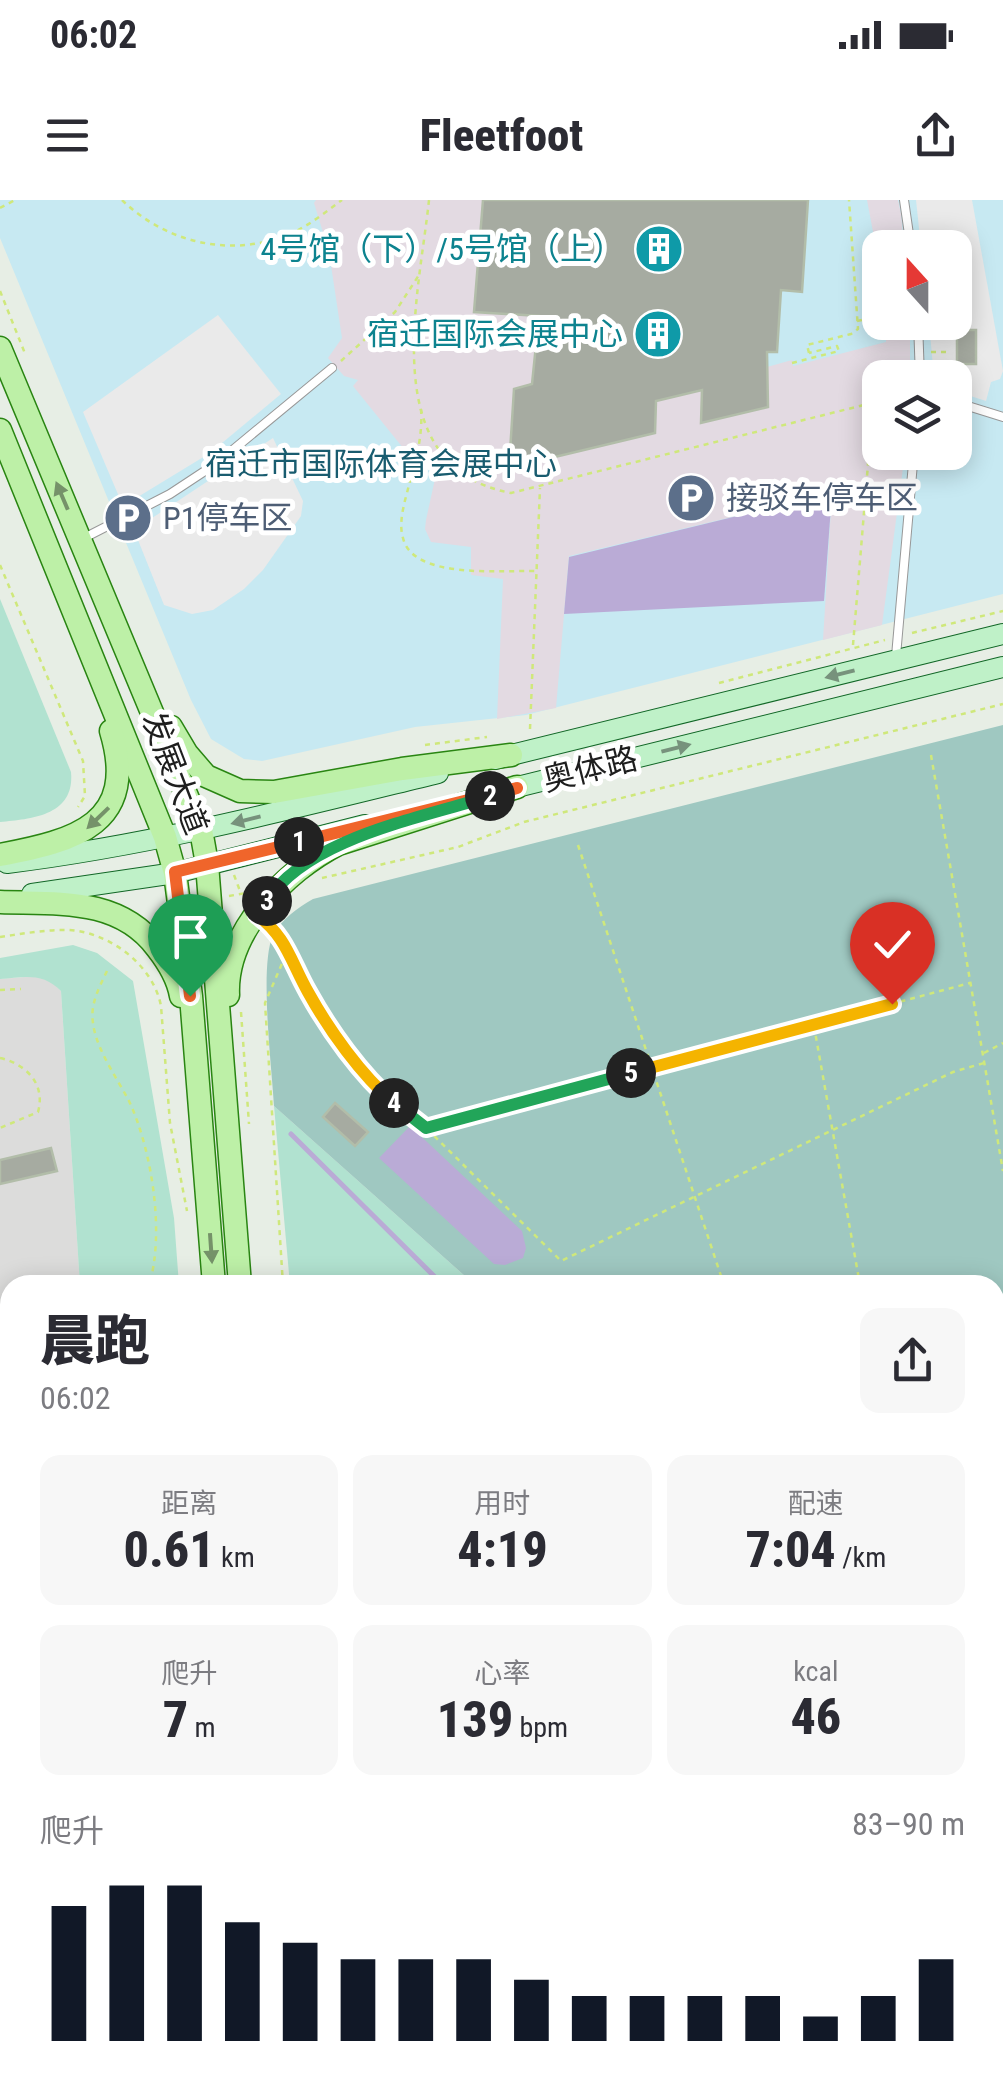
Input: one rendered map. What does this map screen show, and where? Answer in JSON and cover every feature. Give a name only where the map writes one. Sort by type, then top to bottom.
[{"type":"main road","name":"发展大道","points":[[0,348],[200,830],[207,864],[239,1275]]},
{"type":"main road","name":"发展大道","points":[[0,430],[165,838],[175,872],[190,996],[197,1204],[212,1275]]},
{"type":"main road","points":[[112,618],[187,754],[206,776],[240,791],[274,792],[402,768],[510,755]]},
{"type":"main road","points":[[0,855],[48,846],[79,834],[99,820],[114,796],[119,772],[115,744],[80,627]]},
{"type":"main road","name":"奥体路","points":[[0,864],[90,853],[200,830],[1003,634]]},
{"type":"main road","name":"奥体路","points":[[0,900],[175,872],[1003,667]]},
{"type":"main road","points":[[234,1198],[227,978],[237,946],[274,890],[313,857],[338,844],[517,788]]},
{"type":"main road","points":[[0,900],[90,905],[122,916],[150,938],[168,961],[180,990],[197,1204]]},
{"type":"lane","points":[[904,200],[908,230]]},
{"type":"lane","points":[[919,340],[920,360]]},
{"type":"lane","points":[[80,540],[146,508],[217,463],[332,368]]},
{"type":"lane","points":[[972,407],[1003,417]]},
{"type":"lane","points":[[896,660],[912,470]]},
{"type":"path","points":[[0,208],[15,200]]},
{"type":"path","points":[[122,200],[146,220],[173,234],[204,244],[230,246],[255,245],[285,236],[342,200]]},
{"type":"path","points":[[429,200],[411,334],[413,380],[429,431],[454,470],[487,489],[508,493],[540,486],[862,406]]},
{"type":"path","points":[[792,363],[838,351],[837,346],[809,353],[807,345],[854,333],[858,321],[849,200]]},
{"type":"path","points":[[332,368],[395,312],[421,272]]},
{"type":"path","points":[[0,291],[30,365]]},
{"type":"path","points":[[858,321],[862,320]]},
{"type":"path","points":[[920,352],[950,352]]},
{"type":"path","points":[[420,403],[419,444],[401,525],[407,549],[414,558],[444,568],[536,571]]},
{"type":"path","points":[[850,672],[868,470]]},
{"type":"path","points":[[530,731],[540,486]]},
{"type":"path","points":[[0,565],[83,762],[85,796],[77,808]]},
{"type":"path","points":[[706,686],[1003,611]]},
{"type":"path","points":[[319,879],[458,847],[537,818],[1003,704]]},
{"type":"path","points":[[412,748],[490,736]]},
{"type":"path","points":[[931,755],[1003,1171]]},
{"type":"path","points":[[578,844],[721,1275]]},
{"type":"path","points":[[232,895],[274,890]]},
{"type":"path","points":[[271,916],[267,922],[274,927],[309,994],[387,1098],[426,1128],[561,1262],[953,1072],[984,1063]]},
{"type":"path","points":[[0,936],[75,931],[122,949],[151,982],[161,1006],[170,1124],[197,1204]]},
{"type":"path","points":[[282,1275],[265,1003],[287,951]]},
{"type":"path","points":[[107,971],[93,1002],[93,1025],[132,1108],[144,1151],[158,1224],[152,1275]]},
{"type":"path","points":[[426,1128],[970,983]]},
{"type":"path","points":[[0,990],[21,989]]},
{"type":"path","points":[[240,1002],[249,1126]]},
{"type":"path","points":[[814,1024],[858,1275]]},
{"type":"path","points":[[982,1054],[1003,1044]]},
{"type":"path","points":[[0,1058],[18,1064],[34,1080],[41,1100],[38,1112],[0,1128]]},
{"type":"shaded area","points":[[483,200],[474,311],[539,316],[532,384],[514,390],[509,467],[654,433],[656,401],[701,390],[701,422],[768,407],[767,367],[792,360],[793,366],[886,340],[910,340],[910,360],[862,360],[862,470],[903,470],[882,625],[823,640],[832,493],[569,556],[556,708],[497,719],[503,579],[471,575],[471,547],[431,542],[425,529],[438,465],[412,459],[353,386],[358,380],[344,376],[328,358],[342,338],[329,252],[314,203]]},
{"type":"shaded area","points":[[867,200],[898,200],[902,230],[873,230]]},
{"type":"shaded area","points":[[916,200],[972,200],[1003,371],[1000,379],[991,382],[986,401],[972,396],[972,360],[932,360],[931,340],[972,340],[972,230],[919,230]]},
{"type":"shaded area","points":[[218,315],[281,394],[210,453],[123,506],[83,412]]},
{"type":"shaded area","points":[[273,438],[303,501],[301,516],[263,570],[213,610],[192,614],[164,605],[134,530]]},
{"type":"shaded area","points":[[832,493],[824,601],[564,614],[569,557]]},
{"type":"shaded area","points":[[1003,725],[1003,1275],[464,1275],[274,1106],[267,993],[269,950],[281,924],[313,899]]},
{"type":"shaded area","points":[[39,976],[61,991],[79,1275],[0,1275],[0,979]]},
{"type":"shaded area","points":[[410,1126],[522,1231],[526,1248],[523,1258],[505,1265],[494,1264],[379,1158]]},
{"type":"green space","name":"宿迁市国际体育会展中心","points":[[0,200],[1003,200],[1003,594],[526,715],[415,727],[262,761],[244,759],[211,739],[191,700],[0,238]]},
{"type":"green space","points":[[0,599],[71,772],[66,798],[59,806],[38,816],[0,822]]},
{"type":"green space","points":[[73,945],[97,953],[133,981],[174,1218],[178,1275],[79,1275],[61,991],[40,978],[0,979],[0,958]]},
{"type":"green space","points":[[274,1106],[464,1275],[289,1275]]},
{"type":"building","name":"宿迁国际会展中心","points":[[483,200],[808,200],[802,292],[781,290],[777,352],[767,352],[768,407],[701,423],[702,390],[656,401],[655,433],[509,468],[514,389],[532,384],[539,316],[474,312]]},
{"type":"building","points":[[972,330],[976,330],[976,364],[972,360],[957,360],[957,340],[972,340]]},
{"type":"building","points":[[335,1103],[368,1132],[355,1146],[323,1117]]},
{"type":"building","points":[[51,1148],[57,1171],[0,1184],[0,1160]]},
{"type":"waterway","points":[[291,1134],[433,1275]]},
{"type":"place","name":"4号馆（下）/5号馆（上）","points":[[659,249]]},
{"type":"place","name":"宿迁国际会展中心","points":[[658,334]]},
{"type":"place","name":"接驳车停车区","points":[[691,498]]},
{"type":"place","name":"P1停车区","points":[[128,518]]},
{"type":"route","points":[[190,996],[175,872],[517,788],[338,844],[313,857],[274,890],[257,915],[280,935],[309,994],[356,1061],[387,1098],[426,1128],[892,1004]]}]
